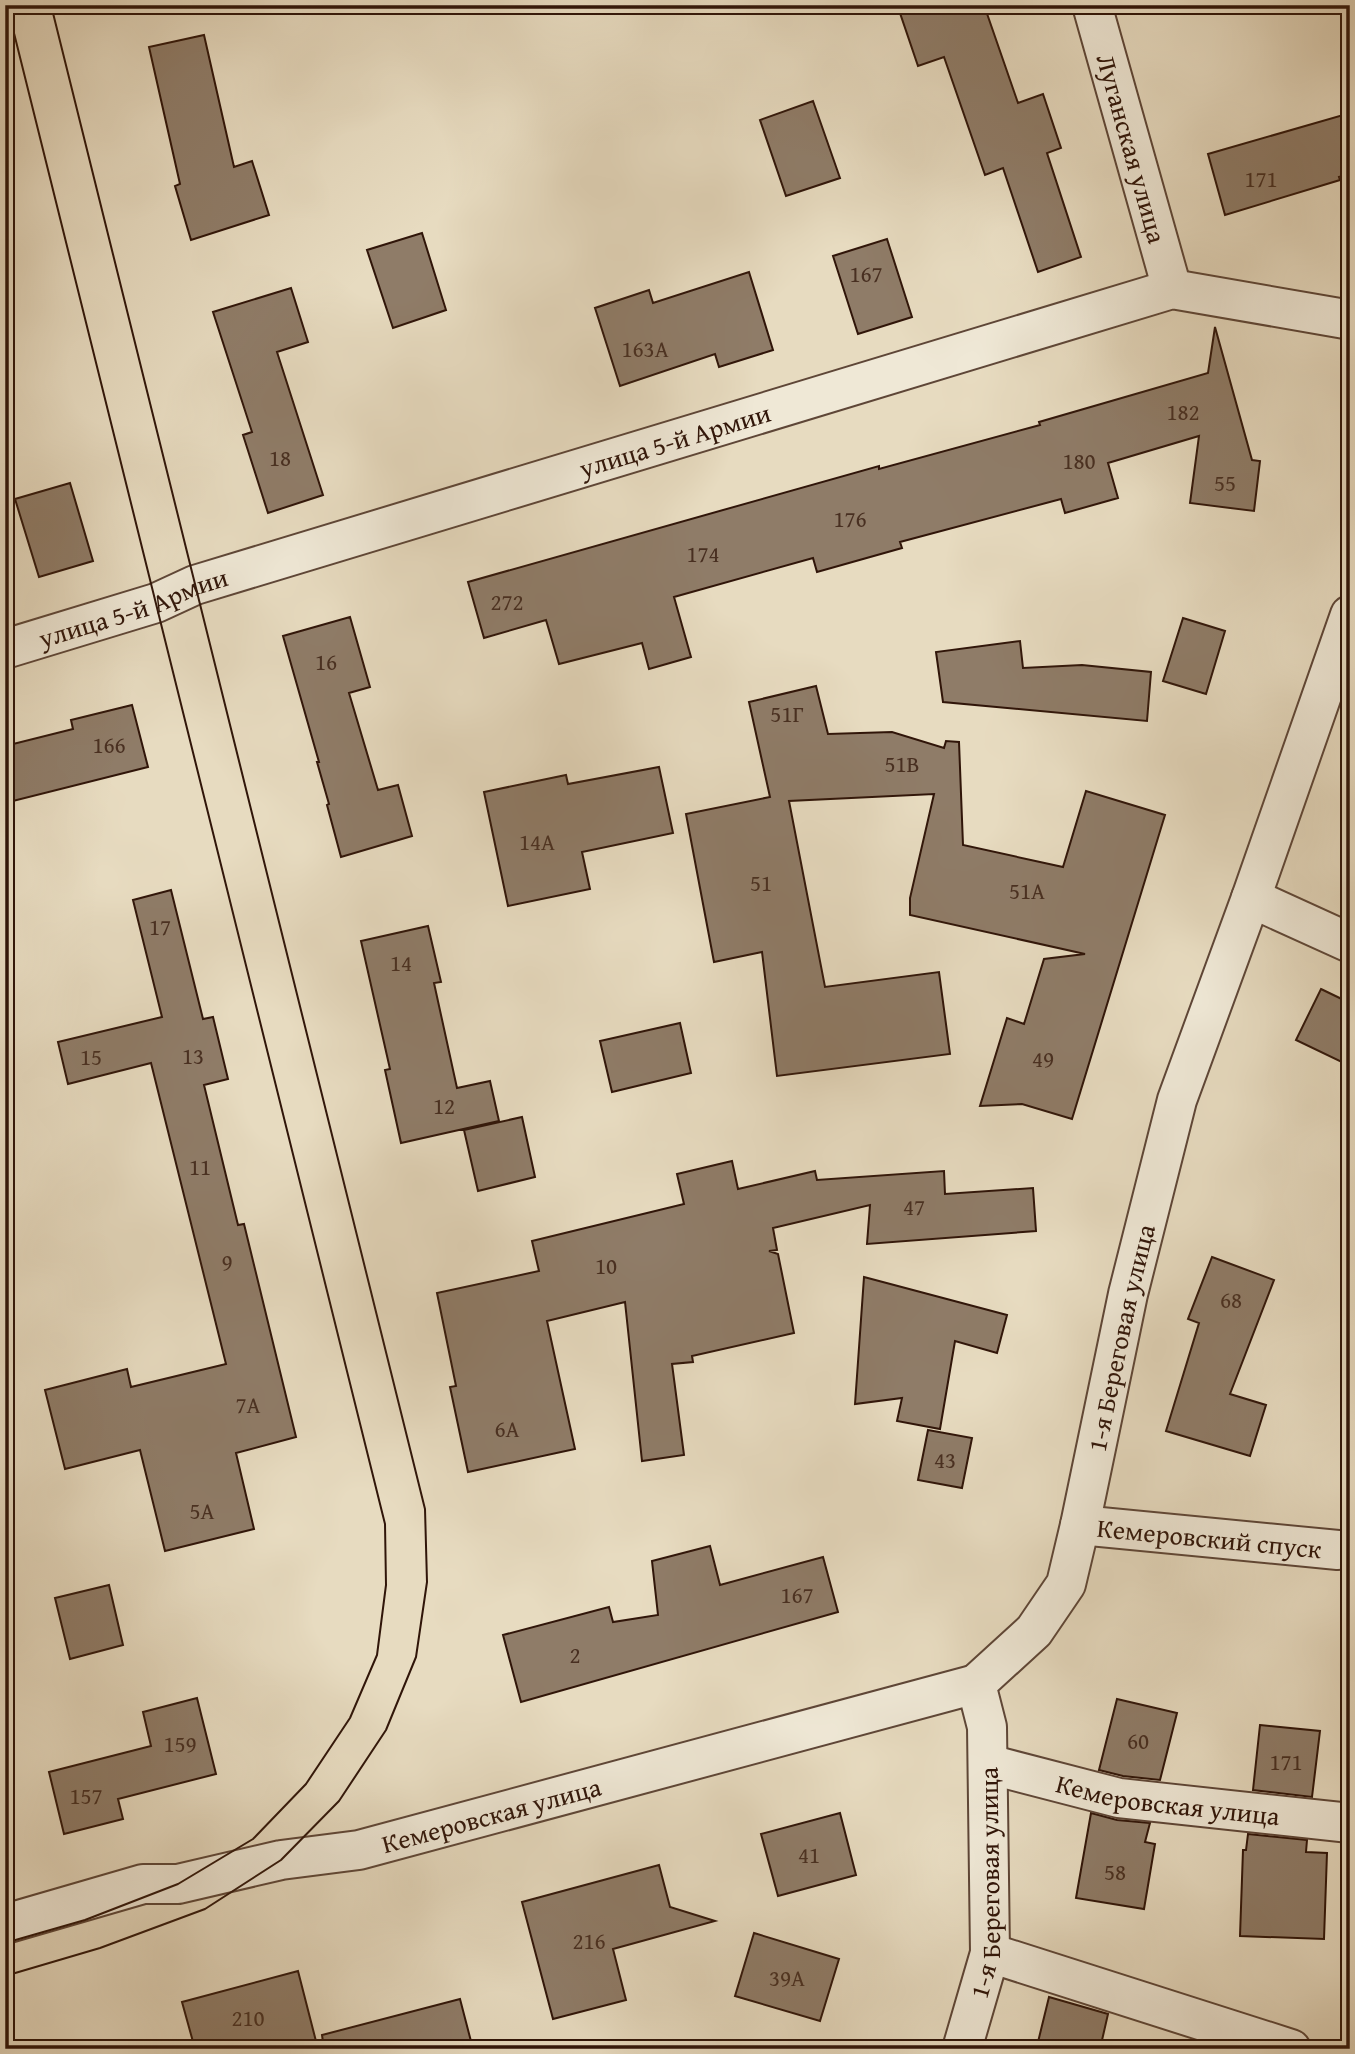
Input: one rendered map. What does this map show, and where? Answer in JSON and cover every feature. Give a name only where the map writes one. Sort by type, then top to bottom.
[{"type":"street","name":"Луганская улица","points":[[1092,5],[1172,289]]},
{"type":"street","name":"улица 5-й Армии","points":[[5,649],[156,603],[195,585],[1172,289],[1345,319],[1350,317]]},
{"type":"street","name":"1-я Береговая улица","points":[[962,2049],[990,1953],[987,1727],[975,1684],[1034,1631],[1066,1584],[1128,1294],[1177,1100],[1350,615]]},
{"type":"street","points":[[1251,898],[1350,943]]},
{"type":"street","name":"Кемеровский спуск","points":[[1080,1525],[1338,1550]]},
{"type":"street","name":"Кемеровская улица","points":[[5,1924],[143,1884],[178,1884],[281,1860],[359,1850],[975,1684]]},
{"type":"street","name":"Кемеровская улица","points":[[988,1764],[1119,1798],[1350,1823]]},
{"type":"street","points":[[990,1953],[1291,2049]]},
{"type":"building","points":[[922,5],[984,5],[1018,103],[1043,94],[1061,148],[1047,153],[1081,257],[1038,272],[1003,168],[985,175],[944,57],[918,66],[900,13]]},
{"type":"building","points":[[204,35],[234,167],[252,161],[269,215],[191,240],[175,186],[180,184],[149,47]]},
{"type":"building","points":[[813,101],[840,178],[786,196],[760,120]]},
{"type":"building","points":[[1350,113],[1350,174],[1339,177],[1340,180],[1225,215],[1208,154]]},
{"type":"building","points":[[422,233],[446,310],[393,328],[367,250]]},
{"type":"building","points":[[887,239],[912,317],[858,334],[833,256]]},
{"type":"building","points":[[749,272],[773,350],[719,367],[715,354],[620,386],[595,308],[649,290],[653,303]]},
{"type":"building","points":[[291,288],[308,342],[277,352],[323,495],[268,513],[243,435],[252,432],[213,312]]},
{"type":"building","points":[[1215,327],[1252,460],[1260,461],[1254,511],[1190,503],[1199,436],[1108,463],[1118,498],[1065,513],[1061,499],[900,542],[902,548],[817,572],[813,558],[674,597],[691,657],[649,669],[642,643],[559,664],[546,620],[484,638],[468,582],[879,466],[879,469],[1040,425],[1039,422],[1208,373]]},
{"type":"building","points":[[70,483],[93,561],[39,577],[15,499]]},
{"type":"building","points":[[350,617],[370,687],[349,693],[378,790],[398,785],[412,836],[341,857],[319,762],[283,636]]},
{"type":"building","points":[[1183,618],[1225,631],[1206,694],[1163,681]]},
{"type":"building","points":[[1020,641],[1023,668],[1082,665],[1151,672],[1147,721],[943,702],[936,652]]},
{"type":"building","points":[[816,686],[828,734],[892,732],[944,748],[946,741],[959,742],[963,845],[1063,867],[1086,791],[1165,815],[1072,1119],[1022,1104],[980,1106],[1007,1018],[1024,1024],[1044,959],[1085,954],[910,915],[910,898],[934,794],[789,801],[825,987],[939,972],[950,1054],[777,1076],[762,952],[714,962],[686,814],[770,797],[749,702]]},
{"type":"building","points":[[132,705],[148,767],[5,803],[5,746],[73,729],[71,720]]},
{"type":"building","points":[[659,767],[673,833],[582,852],[590,889],[508,906],[484,792],[566,775],[568,784]]},
{"type":"building","points":[[171,890],[203,1019],[213,1017],[228,1079],[204,1085],[238,1225],[244,1224],[296,1437],[236,1453],[254,1529],[165,1551],[140,1450],[65,1469],[45,1390],[127,1369],[131,1387],[226,1364],[151,1063],[68,1084],[58,1042],[162,1017],[133,900]]},
{"type":"building","points":[[428,926],[441,982],[434,983],[457,1088],[490,1081],[499,1121],[401,1143],[385,1070],[390,1069],[361,941]]},
{"type":"building","points":[[1321,989],[1350,1003],[1350,1066],[1296,1040]]},
{"type":"building","points":[[680,1023],[691,1073],[612,1092],[600,1041]]},
{"type":"building","points":[[522,1117],[535,1177],[478,1191],[464,1130]]},
{"type":"building","points":[[732,1161],[738,1189],[815,1171],[817,1180],[944,1171],[945,1194],[1033,1188],[1036,1231],[867,1244],[870,1205],[773,1228],[777,1250],[769,1251],[778,1254],[794,1333],[692,1356],[693,1362],[672,1364],[684,1455],[642,1461],[625,1302],[547,1321],[575,1449],[468,1472],[450,1387],[456,1386],[437,1293],[539,1271],[532,1241],[684,1204],[677,1174]]},
{"type":"building","points":[[1212,1257],[1274,1280],[1230,1394],[1266,1405],[1250,1456],[1166,1431],[1199,1323],[1188,1319]]},
{"type":"building","points":[[864,1277],[1007,1315],[997,1353],[955,1341],[940,1429],[897,1421],[902,1398],[855,1404]]},
{"type":"building","points":[[928,1430],[972,1438],[962,1488],[918,1480]]},
{"type":"building","points":[[710,1546],[720,1585],[823,1557],[838,1612],[521,1702],[503,1635],[609,1607],[613,1622],[658,1615],[652,1561]]},
{"type":"building","points":[[109,1585],[123,1645],[70,1659],[55,1598]]},
{"type":"building","points":[[197,1698],[216,1774],[118,1799],[123,1819],[64,1834],[49,1772],[151,1746],[143,1712]]},
{"type":"building","points":[[1117,1699],[1177,1713],[1160,1780],[1099,1770]]},
{"type":"building","points":[[1260,1725],[1320,1731],[1312,1797],[1253,1790]]},
{"type":"building","points":[[840,1813],[856,1875],[778,1896],[761,1834]]},
{"type":"building","points":[[1091,1813],[1117,1820],[1150,1823],[1145,1842],[1155,1844],[1144,1909],[1076,1898]]},
{"type":"building","points":[[1248,1834],[1307,1840],[1306,1852],[1327,1853],[1324,1939],[1240,1936],[1243,1850],[1246,1850]]},
{"type":"building","points":[[659,1865],[670,1907],[715,1921],[613,1949],[626,2000],[553,2019],[522,1902]]},
{"type":"building","points":[[754,1933],[839,1959],[820,2021],[735,1996]]},
{"type":"building","points":[[298,1971],[318,2049],[195,2049],[182,2002]]},
{"type":"building","points":[[1049,1997],[1108,2014],[1100,2049],[1066,2049],[1038,2042]]},
{"type":"building","points":[[460,1999],[473,2049],[324,2049],[322,2035]]},
{"type":"tram line","points":[[5,1943],[85,1920],[178,1884],[253,1839],[306,1784],[350,1718],[377,1655],[386,1585],[385,1524],[7,5]]},
{"type":"tram line","points":[[5,1976],[100,1948],[205,1909],[281,1860],[339,1801],[386,1730],[416,1657],[427,1582],[425,1509],[51,5]]}]
